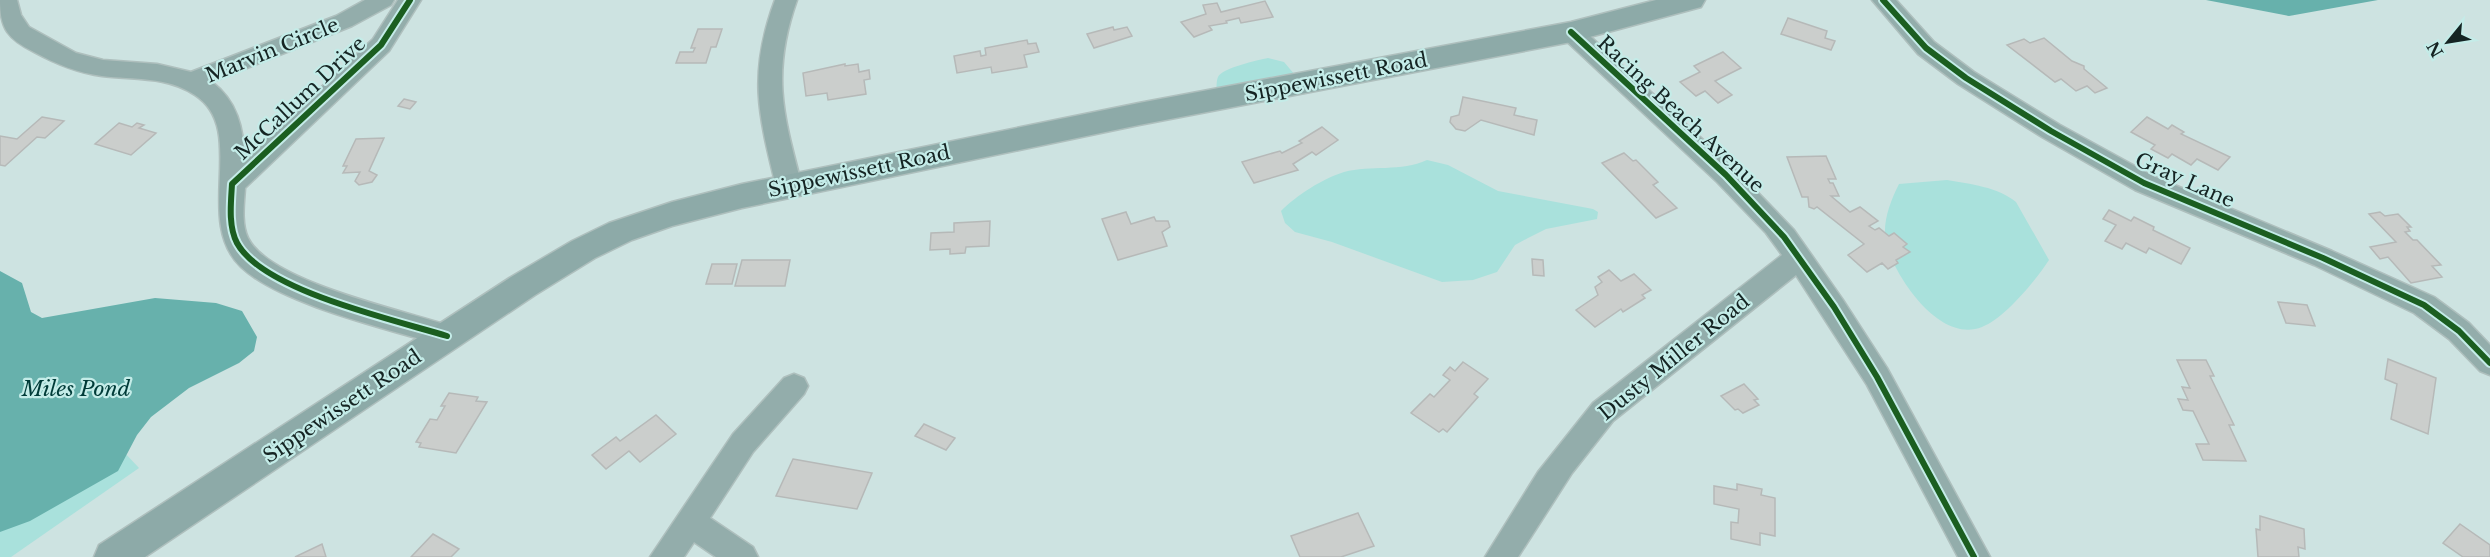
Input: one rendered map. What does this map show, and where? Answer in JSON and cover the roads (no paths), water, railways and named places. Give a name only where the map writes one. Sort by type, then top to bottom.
[{"type":"main road","name":"Sippewissett Road","points":[[113,557],[552,268],[605,239],[688,209],[1139,114],[1571,32],[1691,0]]},
{"type":"street","name":"Marvin Circle","points":[[6,0],[12,23],[21,36],[60,56],[87,65],[175,75],[192,81],[220,104],[228,120],[232,184]]},
{"type":"street","name":"Marvin Circle","points":[[192,81],[345,21],[383,0]]},
{"type":"street","name":"McCallum Drive","points":[[410,0],[381,45],[296,127],[232,184],[231,223],[237,243],[248,259],[297,286],[332,301],[447,336]]},
{"type":"street","points":[[786,0],[771,43],[767,91],[789,186]]},
{"type":"street","name":"Gray Lane","points":[[1883,0],[1926,48],[1966,78],[2051,131],[2144,183],[2323,258],[2424,305],[2459,331],[2490,363]]},
{"type":"street","name":"Racing Beach Avenue","points":[[1571,32],[1622,83],[1687,137],[1777,228],[1828,299],[1883,384],[1974,557]]},
{"type":"street","name":"Dusty Miller Road","points":[[1501,557],[1542,490],[1588,428],[1603,412],[1798,258]]},
{"type":"street","points":[[666,557],[692,523],[743,443],[794,386]]},
{"type":"street","points":[[692,523],[742,557]]},
{"type":"water","points":[[2206,0],[2378,0],[2289,16]]},
{"type":"water","name":"Miles Pond","points":[[0,271],[22,283],[31,312],[42,318],[155,298],[216,303],[242,311],[257,337],[254,351],[239,363],[189,388],[151,417],[137,435],[118,471],[30,521],[0,532]]}]
